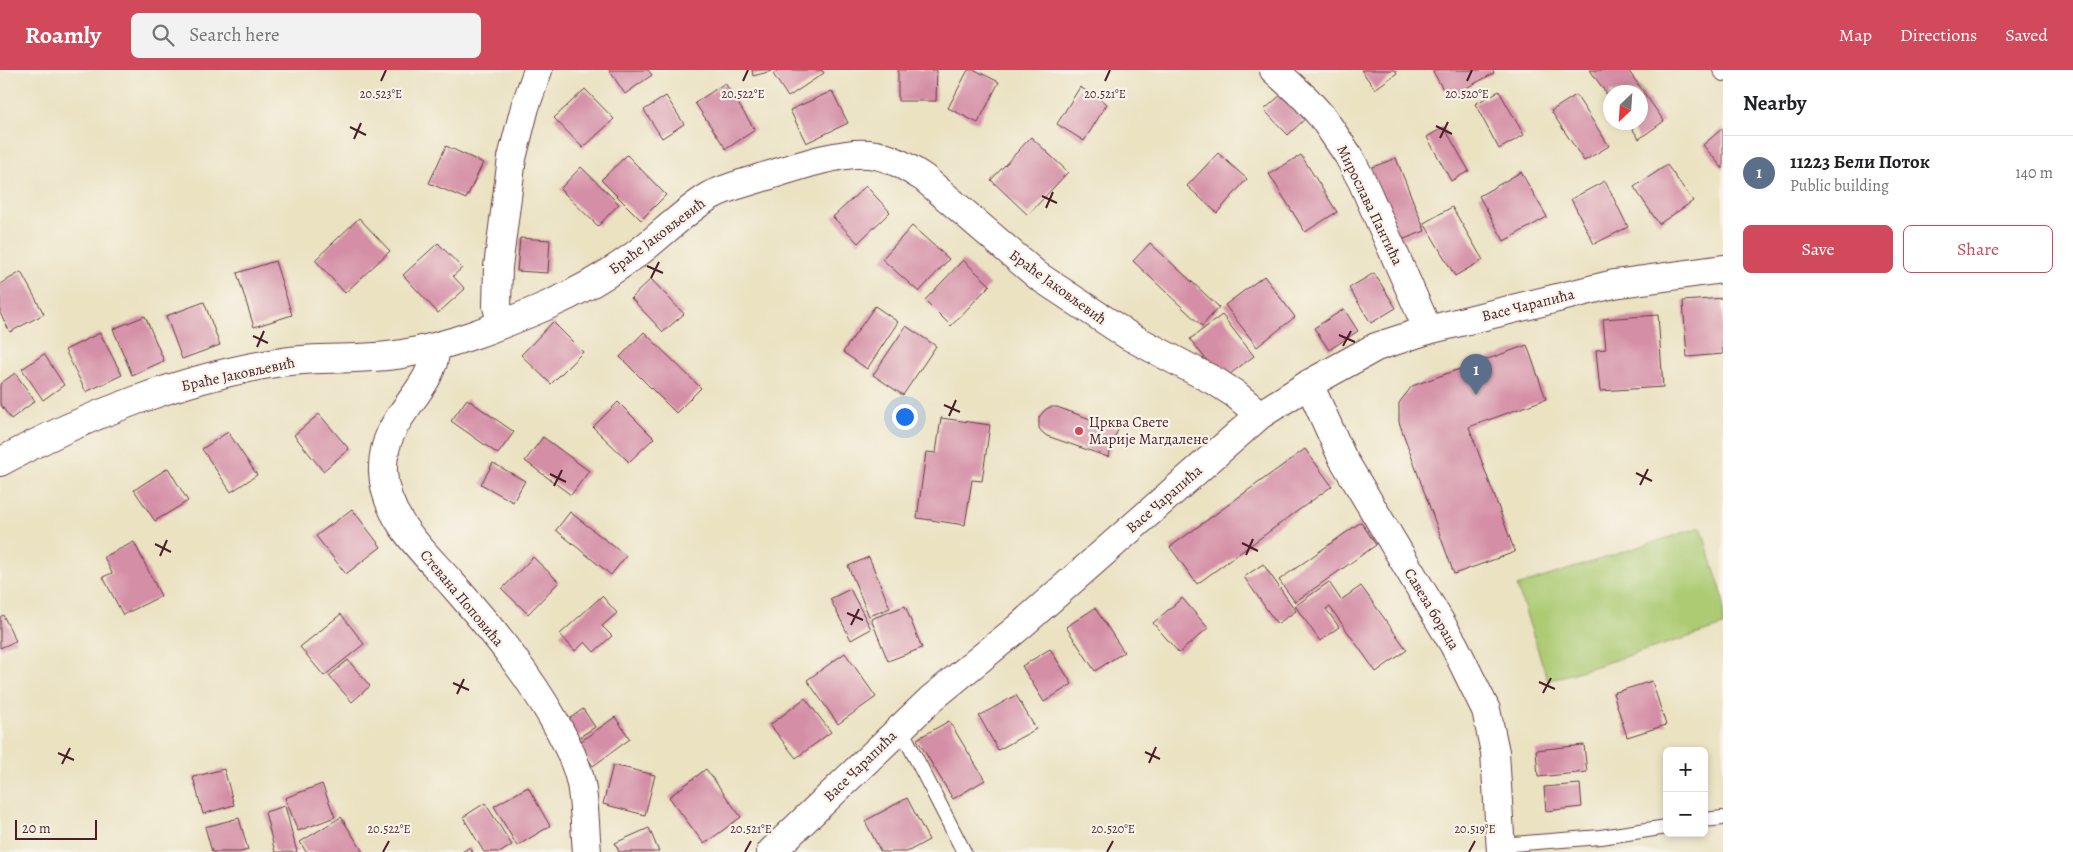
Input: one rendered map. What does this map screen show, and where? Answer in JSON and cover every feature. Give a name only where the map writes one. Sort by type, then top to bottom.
[{"type":"street","points":[[501,324],[497,306],[498,267],[512,158],[538,70]]},
{"type":"street","name":"Мирослава Пантића","points":[[1274,70],[1306,99],[1323,118],[1348,155],[1362,181],[1428,330]]},
{"type":"street","name":"Браће Јаковљевић","points":[[0,462],[52,436],[124,405],[190,382],[284,362],[382,357],[436,347],[501,324],[545,306],[599,279],[636,254],[711,196],[729,188],[794,168],[847,156],[870,154],[904,165],[924,178],[1046,281],[1129,336],[1218,383],[1260,415]]},
{"type":"street","name":"Васе Чарапића","points":[[771,852],[900,727],[1019,627],[1260,415],[1309,384],[1376,347],[1428,330],[1614,284],[1723,269]]},
{"type":"street","name":"Стевана Поповића","points":[[436,347],[432,370],[395,422],[387,440],[383,455],[388,497],[397,517],[423,552],[453,584],[514,659],[560,733],[580,784],[587,852]]},
{"type":"street","name":"Савеза бораца","points":[[1309,384],[1342,457],[1454,645],[1486,710],[1495,752],[1501,848]]},
{"type":"lane","points":[[1720,70],[1723,74]]},
{"type":"lane","points":[[900,727],[964,852]]},
{"type":"lane","points":[[1708,820],[1723,818]]},
{"type":"lane","points":[[1501,848],[1601,837],[1663,828]]},
{"type":"green space","points":[[1701,527],[1723,597],[1723,626],[1548,681],[1517,586]]},
{"type":"building","points":[[609,70],[648,70],[652,75],[625,94]]},
{"type":"building","points":[[752,70],[772,70],[772,71],[753,76]]},
{"type":"building","points":[[779,70],[822,70],[824,73],[788,97],[773,74]]},
{"type":"building","points":[[898,70],[937,70],[936,101],[898,101]]},
{"type":"building","points":[[968,70],[975,70],[999,82],[978,123],[948,108]]},
{"type":"building","points":[[1361,70],[1395,70],[1397,73],[1375,89]]},
{"type":"building","points":[[1432,70],[1492,70],[1494,73],[1448,98]]},
{"type":"building","points":[[1590,70],[1628,70],[1639,85],[1603,85],[1603,89]]},
{"type":"building","points":[[725,83],[755,130],[726,149],[695,103]]},
{"type":"building","points":[[1080,87],[1107,104],[1084,141],[1057,124]]},
{"type":"building","points":[[585,89],[614,119],[583,148],[554,118]]},
{"type":"building","points":[[1286,90],[1309,115],[1288,135],[1264,110]]},
{"type":"building","points":[[832,91],[848,123],[806,143],[790,110]]},
{"type":"building","points":[[1499,91],[1524,135],[1499,149],[1475,104]]},
{"type":"building","points":[[1576,95],[1609,146],[1584,161],[1551,111]]},
{"type":"building","points":[[666,96],[684,124],[662,138],[644,110]]},
{"type":"building","points":[[1648,98],[1664,121],[1639,139],[1633,130],[1648,130]]},
{"type":"building","points":[[1444,127],[1469,171],[1451,181],[1427,137]]},
{"type":"building","points":[[1723,128],[1723,169],[1703,145]]},
{"type":"building","points":[[1031,137],[1068,172],[1028,215],[991,180]]},
{"type":"building","points":[[446,146],[483,163],[466,199],[429,183]]},
{"type":"building","points":[[1218,153],[1247,179],[1217,213],[1187,186]]},
{"type":"building","points":[[627,155],[666,195],[641,220],[601,180]]},
{"type":"building","points":[[1301,155],[1337,212],[1305,232],[1269,174]]},
{"type":"building","points":[[1396,158],[1425,231],[1399,241],[1370,168]]},
{"type":"building","points":[[1667,165],[1693,201],[1659,224],[1634,187]]},
{"type":"building","points":[[581,167],[619,204],[598,226],[560,189]]},
{"type":"building","points":[[1521,172],[1547,217],[1504,241],[1479,196]]},
{"type":"building","points":[[1605,181],[1628,227],[1594,244],[1571,199]]},
{"type":"building","points":[[866,186],[890,212],[858,243],[833,217]]},
{"type":"building","points":[[1452,207],[1483,260],[1455,276],[1424,223]]},
{"type":"building","points":[[359,218],[390,251],[345,293],[315,260]]},
{"type":"building","points":[[912,226],[949,259],[919,292],[882,259]]},
{"type":"building","points":[[520,238],[550,240],[548,273],[517,271]]},
{"type":"building","points":[[438,243],[462,268],[453,276],[465,289],[438,313],[403,275]]},
{"type":"building","points":[[1150,243],[1219,307],[1202,326],[1133,261]]},
{"type":"building","points":[[963,260],[990,285],[951,326],[925,300]]},
{"type":"building","points":[[275,261],[292,315],[254,327],[237,273]]},
{"type":"building","points":[[21,272],[44,314],[10,332],[0,313],[0,284]]},
{"type":"building","points":[[1374,273],[1396,308],[1371,323],[1349,288]]},
{"type":"building","points":[[1264,276],[1295,317],[1257,347],[1225,305]]},
{"type":"building","points":[[651,279],[684,314],[663,332],[631,298]]},
{"type":"building","points":[[1723,298],[1723,354],[1687,357],[1683,301]]},
{"type":"building","points":[[204,302],[220,345],[182,359],[166,316]]},
{"type":"building","points":[[875,306],[898,322],[867,369],[843,352]]},
{"type":"building","points":[[1344,309],[1358,331],[1329,350],[1314,328]]},
{"type":"building","points":[[1222,315],[1254,356],[1222,380],[1190,339]]},
{"type":"building","points":[[1658,315],[1663,387],[1600,391],[1596,350],[1606,349],[1603,319]]},
{"type":"building","points":[[145,316],[164,361],[132,375],[113,329]]},
{"type":"building","points":[[553,322],[583,352],[551,384],[521,355]]},
{"type":"building","points":[[906,326],[936,346],[903,395],[873,375]]},
{"type":"building","points":[[644,332],[701,388],[676,413],[620,357]]},
{"type":"building","points":[[100,333],[122,375],[86,392],[65,350]]},
{"type":"building","points":[[1527,345],[1546,399],[1469,427],[1515,552],[1454,574],[1399,422],[1399,403],[1412,386]]},
{"type":"building","points":[[44,354],[64,385],[43,400],[22,369]]},
{"type":"building","points":[[15,373],[35,401],[11,419],[0,404],[0,384]]},
{"type":"building","points":[[467,399],[514,432],[498,454],[451,421]]},
{"type":"building","points":[[618,402],[654,438],[629,462],[593,427]]},
{"type":"building","name":"Црква Свете Марије Магдалене","points":[[1057,407],[1118,429],[1108,457],[1047,436],[1042,432],[1039,428],[1039,417],[1046,409]]},
{"type":"building","points":[[319,414],[349,449],[323,471],[294,435]]},
{"type":"building","points":[[941,418],[990,425],[982,481],[972,480],[965,525],[917,518],[926,452],[936,453]]},
{"type":"building","points":[[228,432],[257,475],[231,492],[202,449]]},
{"type":"building","points":[[543,437],[589,471],[571,495],[525,461]]},
{"type":"building","points":[[1305,449],[1332,486],[1197,584],[1170,547]]},
{"type":"building","points":[[493,463],[525,481],[513,502],[481,484]]},
{"type":"building","points":[[168,468],[188,501],[155,521],[134,490]]},
{"type":"building","points":[[352,509],[381,547],[346,574],[316,536]]},
{"type":"building","points":[[570,512],[626,556],[611,575],[556,530]]},
{"type":"building","points":[[1361,522],[1376,545],[1295,602],[1279,580]]},
{"type":"building","points":[[134,542],[161,596],[123,615],[103,577],[112,573],[104,557]]},
{"type":"building","points":[[533,557],[559,582],[528,614],[502,589]]},
{"type":"building","points":[[869,557],[890,608],[869,616],[848,566]]},
{"type":"building","points":[[1263,564],[1296,611],[1277,624],[1244,577]]},
{"type":"building","points":[[1329,582],[1341,600],[1361,586],[1407,650],[1376,672],[1330,607],[1326,609],[1339,627],[1320,641],[1295,606]]},
{"type":"building","points":[[850,589],[871,629],[851,640],[830,599]]},
{"type":"building","points":[[602,596],[617,613],[602,626],[612,636],[594,652],[585,642],[575,651],[560,634]]},
{"type":"building","points":[[1182,598],[1208,628],[1179,653],[1153,623]]},
{"type":"building","points":[[905,606],[922,648],[888,661],[871,619]]},
{"type":"building","points":[[1095,608],[1124,652],[1095,671],[1066,627]]},
{"type":"building","points":[[341,614],[364,644],[324,676],[300,647]]},
{"type":"building","points":[[3,615],[16,641],[0,648],[0,617]]},
{"type":"building","points":[[1050,649],[1072,684],[1044,702],[1022,666]]},
{"type":"building","points":[[845,653],[876,697],[838,724],[807,680]]},
{"type":"building","points":[[348,660],[370,686],[352,702],[329,676]]},
{"type":"building","points":[[1652,681],[1666,725],[1627,737],[1613,693]]},
{"type":"building","points":[[1016,695],[1036,729],[998,750],[979,716]]},
{"type":"building","points":[[805,698],[831,732],[796,758],[770,725]]},
{"type":"building","points":[[583,709],[595,727],[578,738],[566,721]]},
{"type":"building","points":[[615,717],[630,739],[593,766],[577,744]]},
{"type":"building","points":[[949,721],[985,780],[953,799],[917,739]]},
{"type":"building","points":[[1584,745],[1587,772],[1538,777],[1536,750]]},
{"type":"building","points":[[613,765],[655,775],[645,815],[603,804]]},
{"type":"building","points":[[224,769],[234,805],[203,814],[193,777]]},
{"type":"building","points":[[706,769],[741,817],[704,844],[669,797]]},
{"type":"building","points":[[322,784],[335,817],[298,831],[285,798]]},
{"type":"building","points":[[1580,784],[1582,807],[1546,811],[1544,787]]},
{"type":"building","points":[[528,787],[550,826],[517,846],[494,806]]},
{"type":"building","points":[[907,798],[929,840],[907,852],[881,852],[865,821]]},
{"type":"building","points":[[485,803],[512,845],[501,852],[484,852],[463,817]]},
{"type":"building","points":[[285,806],[297,852],[275,852],[265,812]]},
{"type":"building","points":[[341,817],[363,852],[306,852],[300,842]]},
{"type":"building","points":[[239,818],[248,850],[240,852],[212,852],[205,827]]},
{"type":"building","points":[[649,828],[659,852],[619,852],[615,843]]},
{"type":"building","points":[[470,847],[473,852],[462,852]]},
{"type":"place","name":"11223 Бели Поток","points":[[1476,395]]},
{"type":"place","name":"Црква Свете Марије Магдалене","points":[[1079,431]]}]
